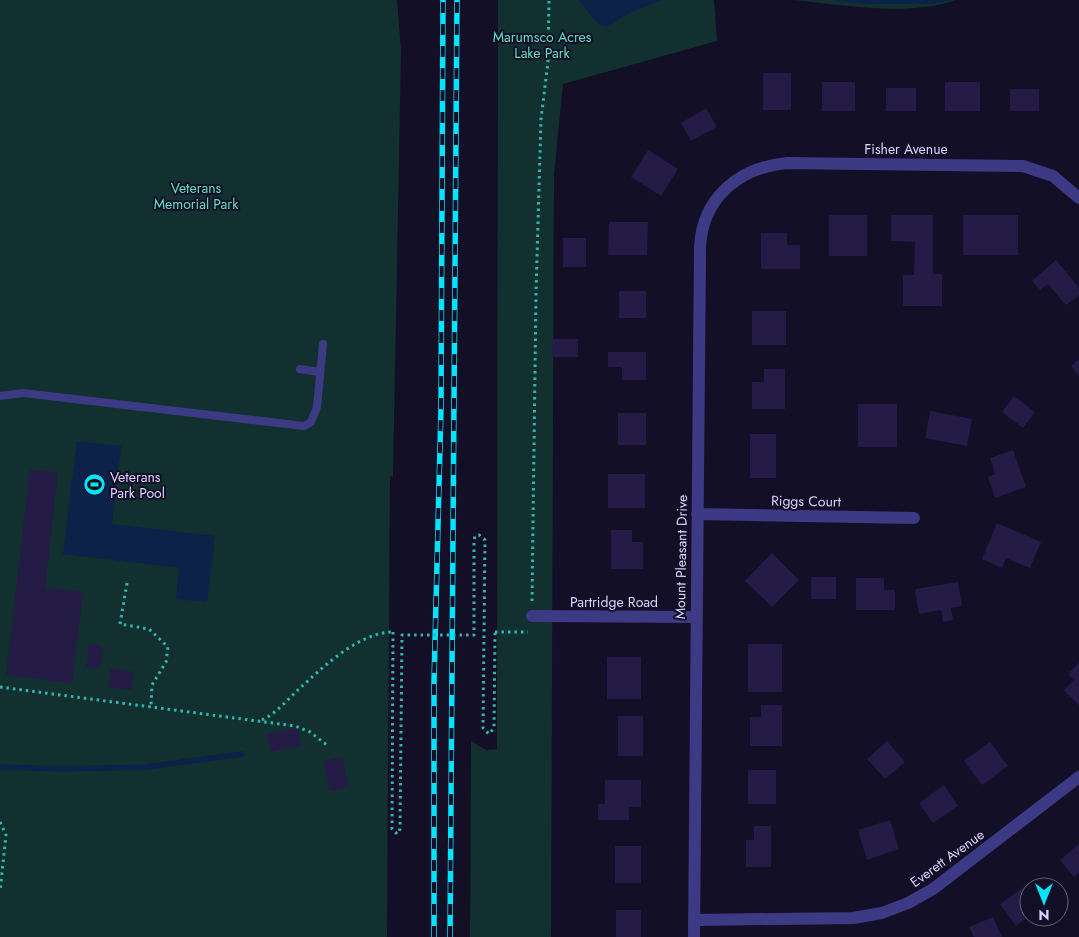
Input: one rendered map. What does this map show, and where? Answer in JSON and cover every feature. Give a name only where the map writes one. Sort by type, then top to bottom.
[{"type":"street","name":"Fisher Avenue","points":[[728,186],[751,171],[788,163],[1014,165],[1032,168],[1052,176],[1079,198]]},
{"type":"street","name":"Mount Pleasant Drive","points":[[694,937],[701,240],[706,220],[714,204],[728,186]]},
{"type":"street","name":"Riggs Court","points":[[697,514],[914,518]]},
{"type":"street","name":"Partridge Road","points":[[532,616],[696,617]]},
{"type":"street","name":"Everett Avenue","points":[[694,920],[854,918],[882,913],[908,903],[933,889],[1079,777]]},
{"type":"lane","points":[[0,396],[24,393],[301,426],[309,424],[314,418],[323,344]]},
{"type":"lane","points":[[300,370],[320,372]]},
{"type":"path","points":[[260,721],[278,709],[307,682],[361,640],[379,632],[393,632],[392,830],[397,834],[400,829],[402,635],[474,635],[474,541],[475,536],[480,534],[484,540],[483,728],[489,734],[494,728],[495,632],[530,632],[532,616],[536,274],[541,119],[548,62],[549,0]]},
{"type":"path","points":[[126,583],[120,624],[149,629],[168,647],[166,662],[152,685],[151,706]]},
{"type":"path","points":[[0,687],[295,726],[310,732],[327,745]]},
{"type":"path","points":[[0,822],[6,835],[0,891]]},
{"type":"green space","name":"Veterans Memorial Park","points":[[0,0],[397,0],[401,50],[393,477],[390,476],[387,937],[0,937]]},
{"type":"green space","name":"Marumsco Acres Lake Park","points":[[498,0],[714,0],[717,41],[563,84],[554,174],[551,937],[470,937],[471,741],[486,750],[497,749]]},
{"type":"green space","points":[[794,0],[956,0],[937,5],[896,9],[855,7]]},
{"type":"water","points":[[579,0],[663,0],[629,13],[607,27],[597,23]]},
{"type":"water","points":[[830,0],[954,0],[933,4],[866,4]]},
{"type":"water","name":"Veterans Park Pool","points":[[77,441],[121,446],[112,524],[215,536],[207,602],[176,599],[179,568],[63,554]]},
{"type":"building","points":[[763,73],[791,73],[791,110],[763,110]]},
{"type":"building","points":[[822,82],[855,82],[855,111],[822,111]]},
{"type":"building","points":[[945,82],[980,82],[980,111],[945,111]]},
{"type":"building","points":[[886,88],[916,88],[916,111],[886,111]]},
{"type":"building","points":[[1010,89],[1039,89],[1039,111],[1010,111]]},
{"type":"building","points":[[706,108],[717,127],[691,141],[681,123]]},
{"type":"building","points":[[648,150],[678,169],[661,196],[631,177]]},
{"type":"building","points":[[829,215],[867,215],[867,256],[829,256]]},
{"type":"building","points":[[891,215],[933,215],[933,274],[942,274],[942,306],[903,306],[903,275],[914,275],[915,242],[891,241]]},
{"type":"building","points":[[963,215],[1018,215],[1018,255],[963,255]]},
{"type":"building","points":[[609,222],[648,222],[647,255],[608,255]]},
{"type":"building","points":[[761,233],[787,233],[787,245],[800,245],[800,269],[761,269]]},
{"type":"building","points":[[563,238],[586,238],[586,267],[563,267]]},
{"type":"building","points":[[1056,260],[1079,288],[1079,295],[1066,305],[1048,284],[1040,290],[1032,281]]},
{"type":"building","points":[[619,291],[646,291],[646,318],[619,318]]},
{"type":"building","points":[[752,311],[786,311],[786,345],[752,345]]},
{"type":"building","points":[[552,339],[578,339],[578,357],[552,357]]},
{"type":"building","points":[[608,352],[646,352],[646,380],[622,380],[622,367],[608,367]]},
{"type":"building","points":[[1079,361],[1079,376],[1071,366]]},
{"type":"building","points":[[764,369],[785,369],[785,409],[752,409],[752,382],[764,382]]},
{"type":"building","points":[[1014,396],[1035,412],[1023,428],[1002,412]]},
{"type":"building","points":[[858,404],[897,404],[897,447],[858,447]]},
{"type":"building","points":[[930,411],[972,419],[967,446],[925,438]]},
{"type":"building","points":[[618,413],[646,413],[646,445],[618,445]]},
{"type":"building","points":[[750,434],[776,434],[776,478],[750,478]]},
{"type":"building","points":[[1013,450],[1026,487],[995,498],[988,477],[995,474],[990,458]]},
{"type":"building","points":[[30,470],[58,473],[45,587],[83,592],[72,683],[6,675]]},
{"type":"building","points":[[608,474],[645,474],[645,508],[608,508]]},
{"type":"building","points":[[997,523],[1041,542],[1030,568],[1006,558],[1002,568],[982,559]]},
{"type":"building","points":[[611,530],[632,530],[632,542],[643,542],[643,569],[611,569]]},
{"type":"building","points":[[772,553],[799,580],[772,607],[745,581]]},
{"type":"building","points":[[811,577],[836,577],[836,599],[811,599]]},
{"type":"building","points":[[856,578],[884,578],[884,590],[895,590],[895,610],[856,610]]},
{"type":"building","points":[[958,582],[962,606],[951,608],[953,620],[943,622],[941,610],[919,614],[915,589]]},
{"type":"building","points":[[89,644],[103,647],[100,669],[86,667]]},
{"type":"building","points":[[748,644],[782,644],[782,692],[748,692]]},
{"type":"building","points":[[607,657],[641,657],[641,699],[607,699]]},
{"type":"building","points":[[1079,663],[1079,705],[1064,690],[1074,680],[1068,674]]},
{"type":"building","points":[[111,668],[134,672],[131,690],[108,687]]},
{"type":"building","points":[[761,705],[782,705],[782,746],[750,746],[750,717],[761,717]]},
{"type":"building","points":[[618,716],[643,716],[643,756],[618,756]]},
{"type":"building","points":[[298,728],[301,746],[271,752],[267,734]]},
{"type":"building","points":[[887,741],[905,762],[885,779],[867,759]]},
{"type":"building","points":[[990,742],[1008,766],[982,785],[964,761]]},
{"type":"building","points":[[342,757],[349,787],[330,791],[323,761]]},
{"type":"building","points":[[748,770],[776,770],[776,804],[748,804]]},
{"type":"building","points":[[605,780],[641,780],[641,807],[629,807],[629,820],[598,820],[598,804],[605,804]]},
{"type":"building","points":[[944,785],[958,806],[933,823],[919,803]]},
{"type":"building","points":[[890,820],[899,849],[867,860],[858,830]]},
{"type":"building","points":[[754,826],[771,826],[771,867],[746,867],[746,840],[754,840]]},
{"type":"building","points":[[1079,844],[1079,873],[1074,877],[1060,860]]},
{"type":"building","points":[[615,846],[641,846],[641,883],[615,883]]},
{"type":"building","points":[[1019,890],[1019,924],[1016,926],[1000,904]]},
{"type":"building","points":[[616,910],[641,910],[641,937],[616,937]]},
{"type":"building","points":[[993,917],[1002,937],[974,937],[969,927]]},
{"type":"waterway","points":[[0,767],[64,769],[147,767],[242,754]]},
{"type":"railway","points":[[434,937],[434,681],[441,408],[443,0]]},
{"type":"railway","points":[[450,937],[457,0]]},
{"type":"place","name":"Veterans Park Pool","points":[[94,485]]}]
